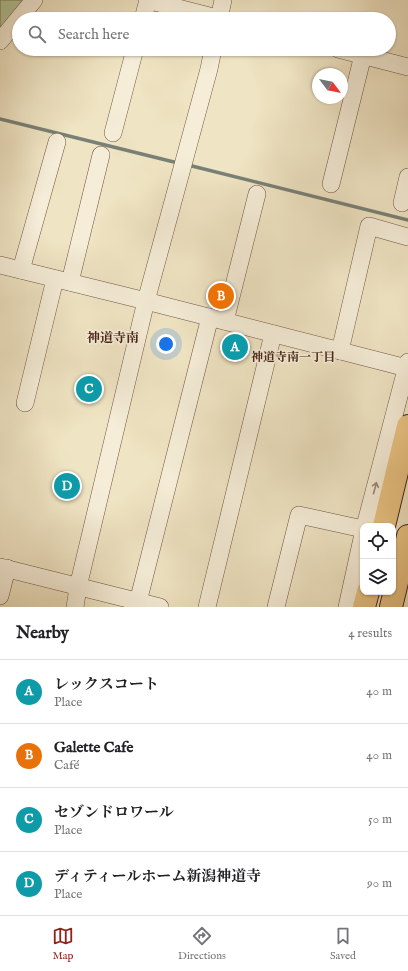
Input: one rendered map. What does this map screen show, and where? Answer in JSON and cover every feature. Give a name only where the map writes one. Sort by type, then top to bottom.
[{"type":"highway","points":[[385,523],[408,426]]},
{"type":"highway","points":[[391,607],[408,536]]},
{"type":"highway","points":[[364,607],[367,595]]},
{"type":"street","points":[[24,12],[34,0]]},
{"type":"street","points":[[145,12],[148,0],[193,12]]},
{"type":"street","points":[[221,12],[223,0]]},
{"type":"street","points":[[0,41],[12,27]]},
{"type":"street","points":[[113,133],[133,56]]},
{"type":"street","points":[[75,607],[78,587],[146,301],[212,56]]},
{"type":"street","points":[[331,184],[363,56]]},
{"type":"street","points":[[367,56],[408,67]]},
{"type":"street","points":[[21,270],[58,142]]},
{"type":"street","points":[[24,403],[101,155]]},
{"type":"street","points":[[402,203],[408,177]]},
{"type":"street","points":[[138,602],[218,319],[257,194]]},
{"type":"street","points":[[340,351],[369,226],[408,237]]},
{"type":"street","points":[[0,265],[340,351],[407,365],[366,523]]},
{"type":"street","points":[[207,607],[273,334]]},
{"type":"street","points":[[276,607],[299,515],[360,529]]},
{"type":"street","points":[[347,607],[360,548]]},
{"type":"street","points":[[0,596],[4,568],[160,607]]},
{"type":"green space","points":[[0,0],[27,0],[17,12],[12,12],[12,18],[0,32]]},
{"type":"waterway","points":[[0,119],[178,163]]},
{"type":"waterway","points":[[188,165],[408,220]]},
{"type":"place","name":"Galette Cafe","points":[[221,296]]},
{"type":"place","name":"レックスコート","points":[[235,347]]},
{"type":"place","name":"セゾンドロワール","points":[[89,389]]},
{"type":"place","name":"ディティールホーム新潟神道寺","points":[[67,486]]},
{"type":"district","name":"神道寺南","points":[[113,338]]},
{"type":"district","name":"神道寺南一丁目","points":[[293,357]]}]
